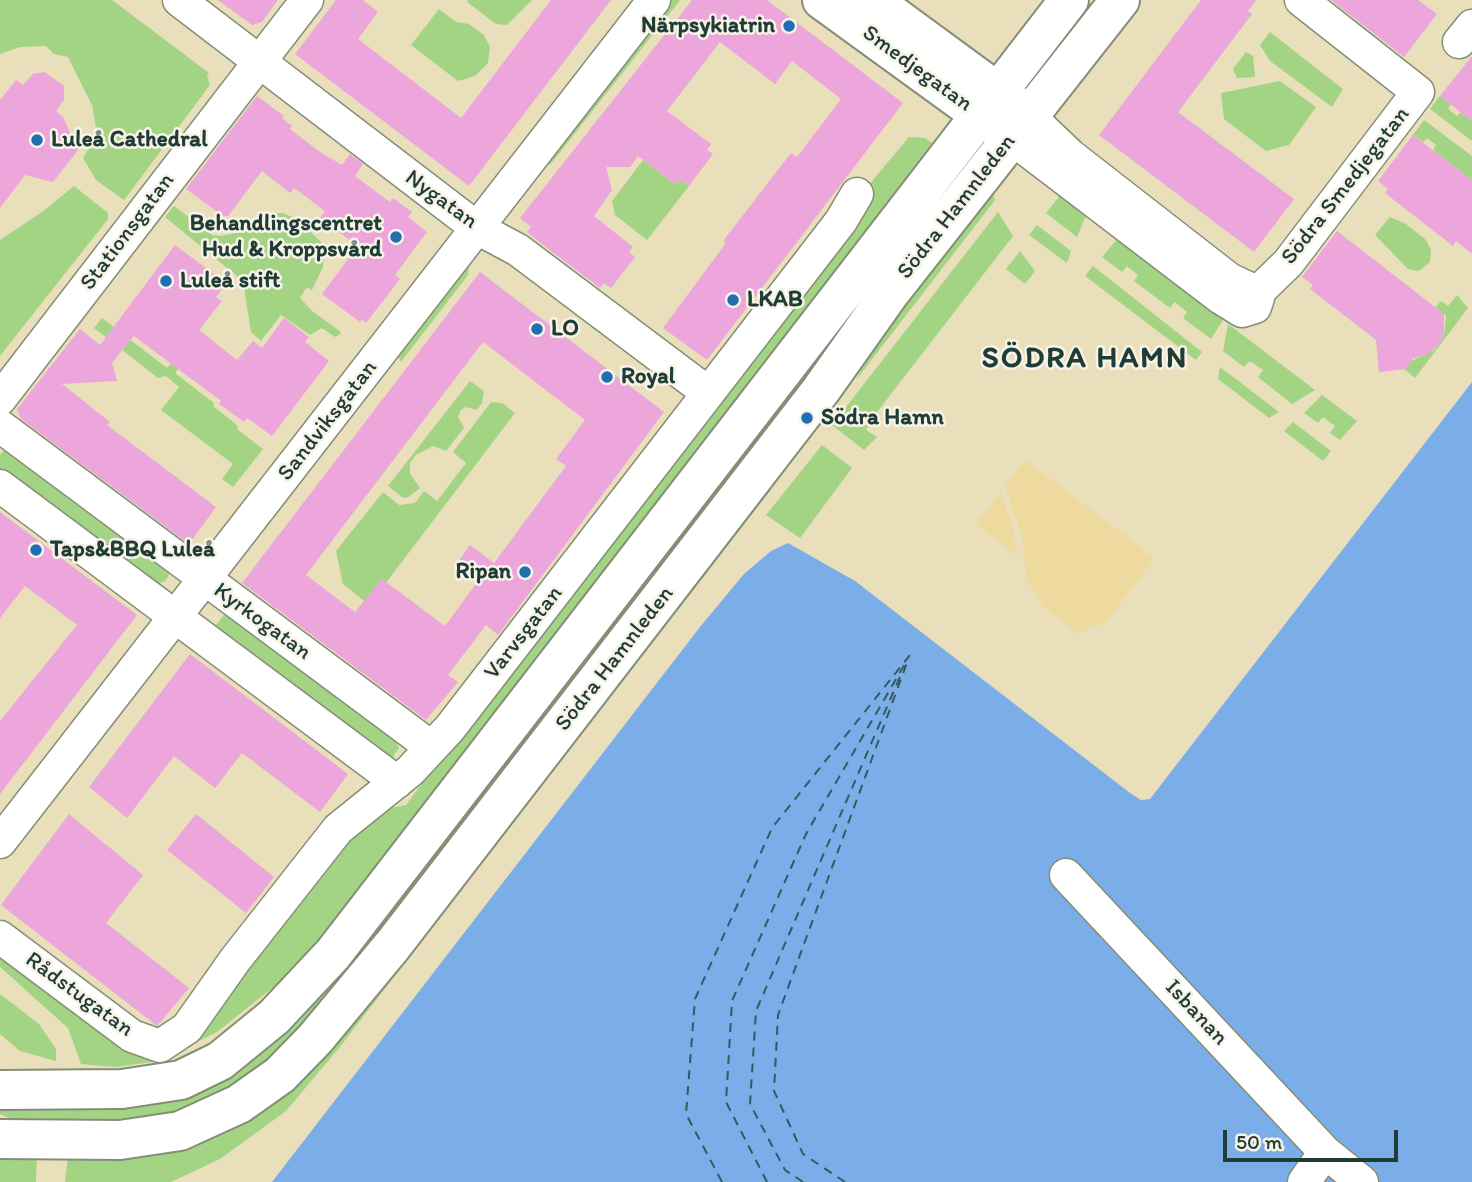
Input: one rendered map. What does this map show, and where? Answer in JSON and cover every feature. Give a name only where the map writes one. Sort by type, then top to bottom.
[{"type":"main road","name":"Smedjegatan","points":[[822,0],[1004,115]]},
{"type":"main road","name":"Smedjegatan","points":[[872,0],[1004,115]]},
{"type":"main road","name":"Södra Hamnleden","points":[[0,1139],[120,1140],[180,1130],[239,1104],[280,1074],[315,1039],[393,945],[804,411],[889,294],[1004,115],[1069,0]]},
{"type":"main road","name":"Södra Hamnleden","points":[[0,1090],[122,1089],[181,1080],[220,1061],[274,1017],[333,954],[1004,115],[1120,0]]},
{"type":"street","name":"Nygatan","points":[[179,0],[477,228],[518,250],[707,392]]},
{"type":"street","name":"Stationsgatan","points":[[0,398],[307,0]]},
{"type":"street","name":"Sandviksgatan","points":[[0,842],[654,0]]},
{"type":"street","name":"Södra Smedjegatan","points":[[1004,115],[1081,164],[1229,279],[1256,294],[1288,263],[1418,92],[1301,0]]},
{"type":"street","name":"Varvsgatan","points":[[162,1044],[187,1028],[235,960],[338,829],[397,782],[431,747],[530,625],[841,221],[856,194]]},
{"type":"street","name":"Kyrkogatan","points":[[0,426],[431,747]]},
{"type":"street","name":"Kyrkogatan","points":[[0,486],[397,782]]},
{"type":"street","points":[[65,535],[94,496]]},
{"type":"street","name":"Isbanan","points":[[1066,875],[1325,1152],[1362,1182]]},
{"type":"street","name":"Rådstugatan","points":[[0,937],[132,1036],[162,1044]]},
{"type":"street","points":[[1304,1182],[1325,1152]]},
{"type":"green space","points":[[0,0],[112,0],[209,73],[207,76],[210,85],[124,200],[96,180],[83,158],[97,134],[92,105],[68,57],[54,54],[46,46],[20,47],[0,54]]},
{"type":"green space","points":[[532,0],[507,25],[496,24],[467,2]]},
{"type":"green space","points":[[668,0],[680,0],[550,165],[548,157]]},
{"type":"green space","points":[[439,9],[456,22],[469,24],[484,35],[490,47],[488,63],[475,76],[458,81],[411,45]]},
{"type":"green space","points":[[1270,32],[1343,89],[1332,107],[1270,61],[1260,45]]},
{"type":"green space","points":[[1246,52],[1253,56],[1255,77],[1237,78],[1233,69]]},
{"type":"green space","points":[[1280,81],[1316,107],[1289,145],[1266,151],[1224,119],[1221,93]]},
{"type":"green space","points":[[1440,96],[1451,104],[1448,109],[1457,116],[1461,112],[1472,121],[1472,141],[1430,109]]},
{"type":"green space","points":[[1424,120],[1472,156],[1472,180],[1433,150],[1436,145],[1427,138],[1423,142],[1413,135]]},
{"type":"green space","points":[[909,137],[925,138],[932,143],[315,954],[217,1032],[160,1061],[115,1067],[81,1064],[68,1028],[0,967],[0,945],[132,1049],[221,1005],[361,826],[382,810],[406,805],[857,199]]},
{"type":"green space","points":[[643,160],[675,184],[680,179],[689,186],[647,240],[615,215],[612,201]]},
{"type":"green space","points":[[74,186],[108,213],[108,219],[0,356],[0,240],[42,212]]},
{"type":"green space","points":[[992,190],[995,200],[856,380],[881,333]]},
{"type":"green space","points":[[1062,193],[1087,213],[1077,237],[1046,213]]},
{"type":"green space","points":[[174,206],[212,235],[221,236],[241,232],[261,214],[283,213],[297,219],[321,242],[324,250],[323,267],[312,290],[307,287],[300,298],[312,311],[341,332],[339,335],[335,337],[322,328],[310,335],[281,315],[261,341],[251,332],[243,281],[165,217]]},
{"type":"green space","points":[[998,212],[1013,236],[874,416],[866,430],[877,437],[864,450],[832,425]]},
{"type":"green space","points":[[1390,217],[1406,224],[1426,240],[1431,250],[1430,262],[1419,271],[1408,269],[1375,235]]},
{"type":"green space","points":[[1037,225],[1071,251],[1067,263],[1029,235]]},
{"type":"green space","points":[[1118,238],[1223,320],[1211,339],[1183,318],[1187,312],[1175,302],[1170,308],[1134,281],[1138,275],[1127,266],[1122,272],[1102,257]]},
{"type":"green space","points":[[1020,251],[1035,271],[1025,284],[1006,269]]},
{"type":"green space","points":[[470,254],[468,275],[401,362],[397,354]]},
{"type":"green space","points":[[1093,266],[1202,352],[1196,360],[1085,276]]},
{"type":"green space","points":[[1457,295],[1468,308],[1415,378],[1404,369],[1402,354],[1411,361],[1434,350],[1444,335],[1446,316],[1435,308],[1441,301],[1448,306]]},
{"type":"green space","points":[[102,318],[167,368],[181,350],[188,355],[175,373],[214,403],[213,406],[237,425],[238,430],[263,449],[233,487],[222,479],[233,464],[161,410],[179,387],[166,376],[158,378],[94,328]]},
{"type":"green space","points":[[1228,324],[1315,390],[1292,404],[1258,377],[1263,370],[1250,361],[1244,367],[1223,351]]},
{"type":"green space","points":[[820,346],[825,349],[820,362],[310,1026],[237,1089],[162,1120],[22,1124],[0,1114],[0,1105],[56,1109],[159,1103],[208,1087]]},
{"type":"green space","points":[[1220,367],[1279,412],[1269,418],[1218,379]]},
{"type":"green space","points":[[470,381],[484,391],[482,403],[477,410],[466,407],[461,410],[458,417],[464,428],[446,451],[433,446],[416,455],[410,463],[410,474],[420,488],[407,498],[402,497],[388,486]]},
{"type":"green space","points":[[1322,395],[1357,421],[1340,440],[1330,433],[1335,426],[1323,417],[1318,423],[1304,413]]},
{"type":"green space","points":[[491,402],[502,403],[515,413],[369,605],[343,584],[336,551],[383,492],[399,505],[415,503],[424,491],[437,501],[466,463],[453,452]]},
{"type":"green space","points":[[1293,422],[1331,451],[1323,461],[1284,431]]},
{"type":"green space","points":[[822,445],[852,468],[800,538],[766,515]]},
{"type":"green space","points":[[6,447],[168,569],[169,575],[165,581],[158,584],[0,474],[0,455]]},
{"type":"green space","points":[[771,487],[339,1048],[286,1111],[220,1159],[171,1182],[65,1182],[68,1156],[217,1133]]},
{"type":"green space","points":[[224,615],[232,617],[395,741],[399,748],[391,760],[217,632],[216,625]]},
{"type":"green space","points":[[0,994],[39,1024],[56,1049],[56,1061],[20,1051],[0,1034]]},
{"type":"green space","points":[[37,1149],[36,1182],[0,1182],[0,1150]]},
{"type":"sand","points":[[1025,460],[1154,560],[1103,626],[1096,624],[1079,634],[1044,607],[1026,579],[1023,540],[1005,486]]},
{"type":"sand","points":[[1000,493],[1011,520],[1018,556],[976,524]]},
{"type":"water","points":[[1472,382],[1472,1182],[272,1182],[700,627],[744,574],[771,551],[788,543],[855,581],[1130,793],[1141,800],[1150,799]]},
{"type":"building","points":[[218,0],[278,0],[262,22],[252,25]]},
{"type":"building","points":[[336,0],[363,0],[378,12],[358,39],[461,118],[551,0],[611,0],[469,186],[295,54]]},
{"type":"building","points":[[692,0],[767,0],[903,103],[707,360],[663,328],[726,243],[723,241],[791,153],[797,157],[841,99],[792,61],[775,84],[720,42],[667,111],[711,144],[707,150],[713,154],[689,186],[680,179],[675,184],[638,156],[630,167],[606,167],[612,190],[594,216],[633,247],[629,252],[635,257],[611,288],[604,283],[600,288],[551,251],[527,232],[531,227],[520,218]]},
{"type":"building","points":[[1201,0],[1256,0],[1248,11],[1252,14],[1178,112],[1294,199],[1254,252],[1099,135]]},
{"type":"building","points":[[1331,0],[1418,0],[1437,14],[1404,57]]},
{"type":"building","points":[[1472,56],[1472,121],[1440,96]]},
{"type":"building","name":"Luleå Cathedral","points":[[45,72],[64,86],[64,100],[56,111],[63,117],[78,150],[53,182],[25,175],[0,208],[0,100],[16,80],[23,85],[33,74]]},
{"type":"building","points":[[257,96],[284,116],[282,118],[292,126],[290,129],[320,152],[342,165],[350,154],[363,164],[355,176],[390,202],[393,198],[412,212],[408,217],[427,232],[395,275],[400,279],[366,323],[362,319],[360,322],[322,294],[358,246],[320,218],[325,211],[294,188],[290,193],[262,171],[228,216],[223,216],[186,189]]},
{"type":"building","points":[[1413,135],[1472,180],[1472,254],[1456,241],[1453,246],[1385,193],[1388,189],[1378,181]]},
{"type":"building","points":[[1337,231],[1444,314],[1444,335],[1440,343],[1427,355],[1413,358],[1406,369],[1379,372],[1376,340],[1310,289],[1313,285],[1302,277]]},
{"type":"building","points":[[175,245],[226,283],[216,297],[222,301],[199,330],[237,360],[253,341],[262,348],[284,318],[309,337],[305,342],[329,361],[272,436],[247,418],[244,422],[219,404],[221,401],[134,336],[112,363],[117,381],[62,384],[110,422],[107,425],[216,507],[189,544],[21,419],[17,409],[80,329],[100,345]]},
{"type":"building","points":[[480,272],[664,412],[498,635],[486,625],[448,675],[458,682],[426,720],[242,583]],"holes":[[[483,342],[585,420],[556,459],[566,466],[494,563],[470,545],[456,565],[478,581],[445,626],[382,579],[355,612],[306,575]]]},
{"type":"building","points":[[0,512],[137,615],[0,794],[0,721],[77,625],[25,586],[0,618]]},
{"type":"building","points":[[190,654],[348,774],[320,812],[242,753],[215,788],[174,756],[127,818],[89,787]]},
{"type":"building","points":[[69,814],[143,875],[106,923],[189,988],[157,1026],[1,905]]},
{"type":"building","points":[[196,814],[274,877],[246,913],[167,850]]},
{"type":"ferry route","points":[[722,1182],[686,1114],[695,999],[772,828],[910,655]]},
{"type":"ferry route","points":[[845,1182],[803,1154],[774,1091],[778,1015],[908,660]]},
{"type":"ferry route","points":[[767,1182],[726,1102],[732,1001],[806,834],[906,662]]},
{"type":"ferry route","points":[[803,1182],[785,1170],[750,1104],[756,1011],[902,672]]},
{"type":"place","name":"Närpsykiatrin","points":[[789,26]]},
{"type":"place","name":"Luleå Cathedral","points":[[37,140]]},
{"type":"place","name":"Behandlingscentret Hud & Kroppsvård","points":[[396,237]]},
{"type":"place","name":"Luleå stift","points":[[166,281]]},
{"type":"place","name":"LKAB","points":[[733,300]]},
{"type":"place","name":"LO","points":[[537,329]]},
{"type":"place","name":"Royal","points":[[607,377]]},
{"type":"place","name":"Södra Hamn","points":[[807,418]]},
{"type":"place","name":"Taps&BBQ Luleå","points":[[36,550]]},
{"type":"place","name":"Ripan","points":[[525,572]]},
{"type":"district","name":"SÖDRA HAMN","points":[[1085,359]]}]
